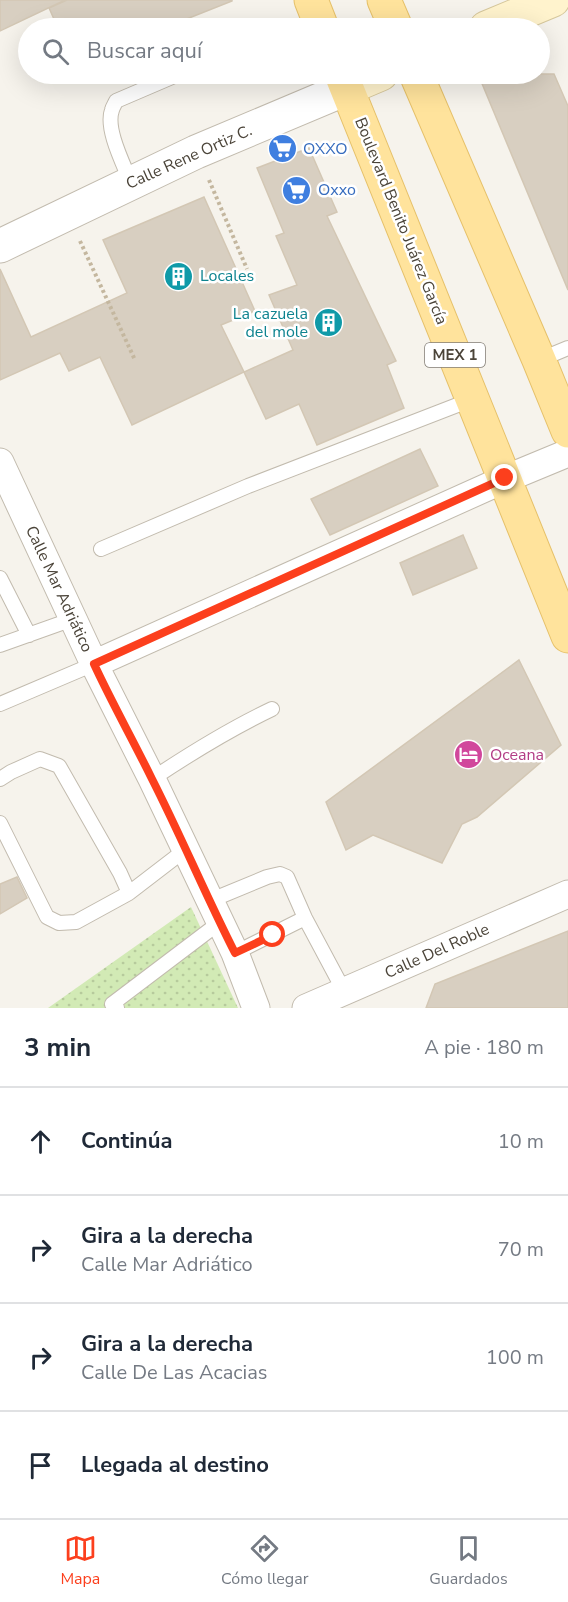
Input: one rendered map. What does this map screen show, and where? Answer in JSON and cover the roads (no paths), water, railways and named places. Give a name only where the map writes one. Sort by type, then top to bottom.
[{"type":"main road","points":[[312,0],[318,18]]},
{"type":"main road","points":[[384,0],[392,18]]},
{"type":"main road","points":[[510,18],[552,0]]},
{"type":"main road","name":"Boulevard Benito Juárez García","points":[[345,84],[568,636]]},
{"type":"main road","points":[[421,84],[554,354],[568,431]]},
{"type":"street","name":"Calle Rene Ortiz C.","points":[[0,246],[338,84]]},
{"type":"street","points":[[94,664],[505,478],[568,453]]},
{"type":"street","name":"Calle Mar Adriático","points":[[0,462],[114,706],[153,779],[235,953],[256,1008]]},
{"type":"street","name":"Calle Del Roble","points":[[306,1008],[568,894]]},
{"type":"lane","points":[[131,183],[115,142],[111,110],[116,101],[156,84]]},
{"type":"lane","points":[[101,549],[248,486],[473,399]]},
{"type":"lane","points":[[0,578],[29,635]]},
{"type":"lane","points":[[0,645],[73,619]]},
{"type":"lane","points":[[0,704],[94,664]]},
{"type":"lane","points":[[153,779],[242,723],[272,709]]},
{"type":"lane","points":[[0,779],[40,759],[59,766],[129,893]]},
{"type":"lane","points":[[0,823],[47,917],[59,923],[76,922],[129,893],[185,850]]},
{"type":"lane","points":[[117,1008],[112,1004],[214,912],[267,878],[280,874],[287,877],[305,918],[344,991]]},
{"type":"lane","points":[[235,953],[305,918]]},
{"type":"place","name":"OXXO","points":[[282,149]]},
{"type":"place","name":"Oxxo","points":[[297,190]]},
{"type":"place","name":"Locales","points":[[179,276]]},
{"type":"place","name":"La cazuela del mole","points":[[329,323]]},
{"type":"place","name":"Oceana","points":[[469,755]]}]
